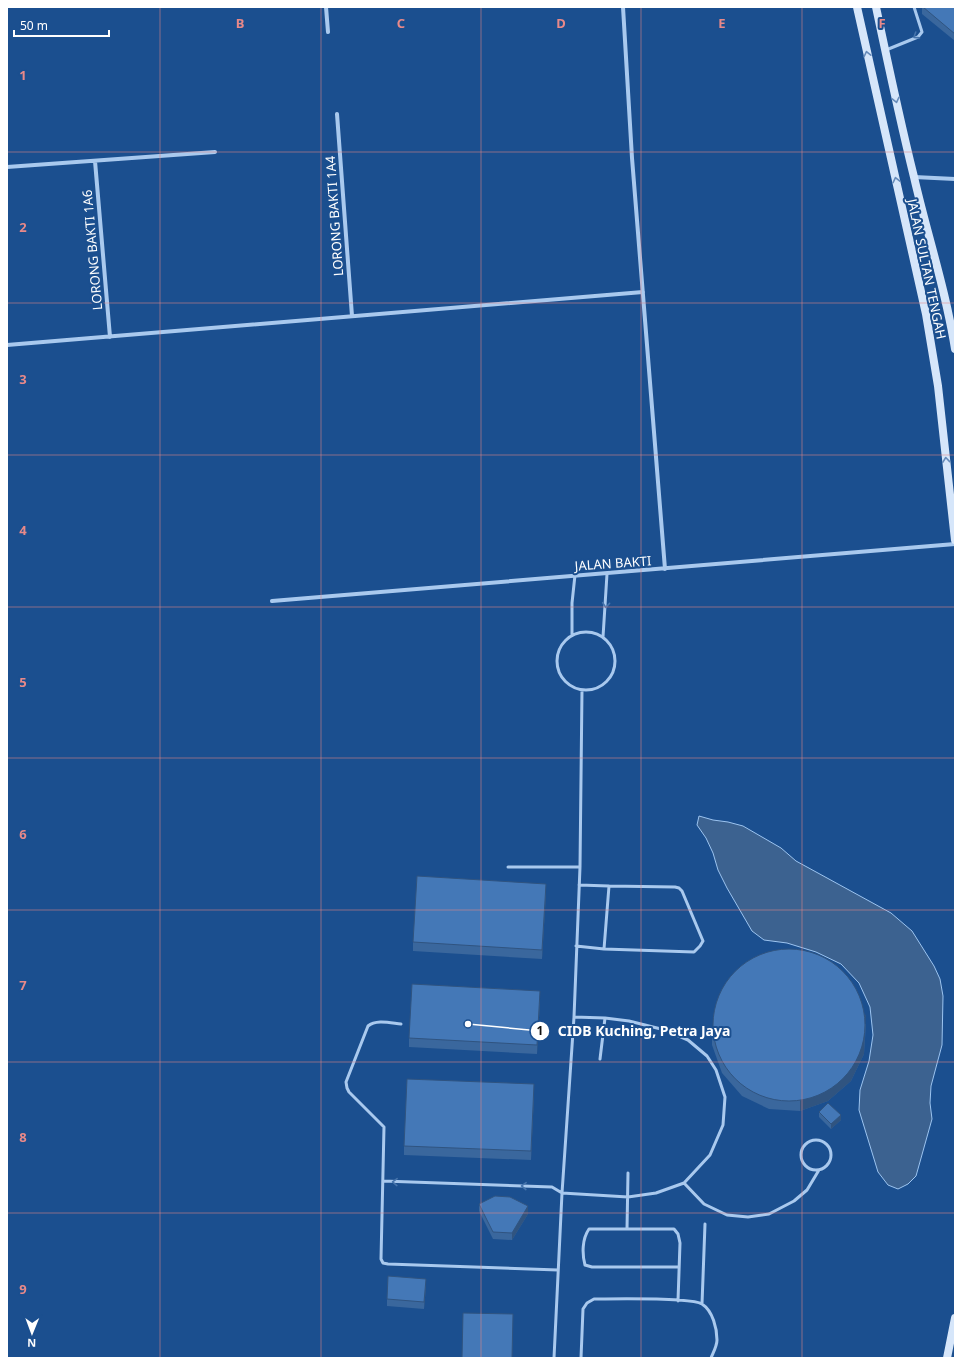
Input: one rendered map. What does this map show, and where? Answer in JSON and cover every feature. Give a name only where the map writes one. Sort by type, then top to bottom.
[{"type":"main road","name":"JALAN SULTAN TENGAH","points":[[857,7],[926,314],[938,386],[955,540]]},
{"type":"main road","name":"JALAN SULTAN TENGAH","points":[[876,7],[914,177],[945,300],[955,349]]},
{"type":"main road","points":[[947,1358],[955,1318]]},
{"type":"street","points":[[326,7],[328,32]]},
{"type":"street","points":[[623,7],[642,292],[665,569]]},
{"type":"street","name":"LORONG BAKTI 1A4","points":[[337,114],[352,316]]},
{"type":"street","points":[[7,167],[215,152]]},
{"type":"street","name":"LORONG BAKTI 1A6","points":[[95,161],[110,337]]},
{"type":"street","points":[[914,177],[955,179]]},
{"type":"street","points":[[7,345],[642,292]]},
{"type":"street","name":"JALAN BAKTI","points":[[272,602],[574,575],[607,574],[955,544]]},
{"type":"lane","points":[[885,50],[918,37],[922,32],[914,7]]},
{"type":"lane","points":[[603,637],[607,574]]},
{"type":"lane","points":[[572,635],[574,575]]},
{"type":"lane","points":[[583,632],[593,632],[603,637],[610,644],[614,652],[616,662],[614,671],[609,680],[601,686],[592,690],[582,690],[572,687],[564,680],[558,671],[556,661],[558,651],[564,641],[572,635],[583,632]]},
{"type":"lane","points":[[554,1358],[562,1193],[574,1017],[580,867],[582,690]]},
{"type":"lane","points":[[508,867],[580,867]]},
{"type":"lane","points":[[576,946],[604,949],[694,952],[703,941],[682,891],[679,888],[579,885]]},
{"type":"lane","points":[[604,949],[609,886]]},
{"type":"lane","points":[[382,1181],[552,1187],[562,1193],[628,1197],[656,1193],[684,1183],[710,1155],[723,1125],[725,1097],[716,1070],[707,1056],[688,1040],[665,1030],[629,1021],[605,1018],[574,1017]]},
{"type":"lane","points":[[600,1059],[605,1018]]},
{"type":"lane","points":[[401,1024],[376,1022],[371,1023],[368,1026],[346,1082],[349,1092],[384,1127],[380,1259],[384,1263],[388,1264],[558,1270]]},
{"type":"lane","points":[[684,1183],[704,1204],[727,1214],[748,1217],[769,1214],[794,1201],[807,1190],[819,1170],[825,1168],[829,1164],[831,1158],[829,1147],[820,1140],[814,1140],[808,1142],[804,1146],[801,1152],[801,1158],[803,1164],[808,1168],[819,1170]]},
{"type":"lane","points":[[628,1172],[628,1229]]},
{"type":"lane","points":[[702,1304],[705,1224]]},
{"type":"lane","points":[[678,1301],[680,1243],[678,1234],[674,1229],[589,1229],[584,1236],[583,1259],[585,1265],[592,1267],[679,1267]]},
{"type":"lane","points":[[581,1358],[583,1309],[594,1299],[678,1301],[702,1304],[709,1312],[715,1324],[717,1342],[711,1358]]},
{"type":"water","points":[[699,816],[743,826],[781,848],[796,861],[891,913],[912,931],[934,966],[940,979],[943,996],[942,1045],[931,1086],[930,1103],[932,1119],[916,1176],[908,1184],[898,1189],[888,1185],[878,1172],[859,1110],[860,1090],[869,1061],[873,1035],[870,1007],[859,983],[841,964],[816,952],[787,943],[764,940],[752,931],[727,888],[718,870],[713,853],[706,838],[697,825]]},
{"type":"building","points":[[923,7],[955,7],[955,34]]},
{"type":"building","points":[[417,876],[546,884],[542,950],[413,942]]},
{"type":"building","points":[[796,949],[818,954],[838,966],[848,976],[860,996],[864,1010],[864,1040],[860,1054],[848,1074],[838,1084],[818,1096],[804,1100],[782,1101],[760,1096],[740,1084],[730,1074],[718,1054],[714,1040],[713,1018],[718,996],[730,976],[740,966],[760,954],[774,950]]},
{"type":"building","points":[[412,984],[540,991],[537,1045],[409,1038]]},
{"type":"building","points":[[407,1079],[534,1084],[531,1151],[404,1146]]},
{"type":"building","points":[[828,1103],[841,1115],[831,1124],[819,1112]]},
{"type":"building","points":[[495,1196],[510,1197],[528,1206],[512,1233],[493,1232],[479,1204]]},
{"type":"building","points":[[388,1276],[426,1279],[424,1302],[387,1299]]},
{"type":"building","points":[[463,1313],[513,1314],[512,1358],[462,1358]]},
{"type":"place","name":"CIDB Kuching, Petra Jaya","points":[[468,1024]]}]
